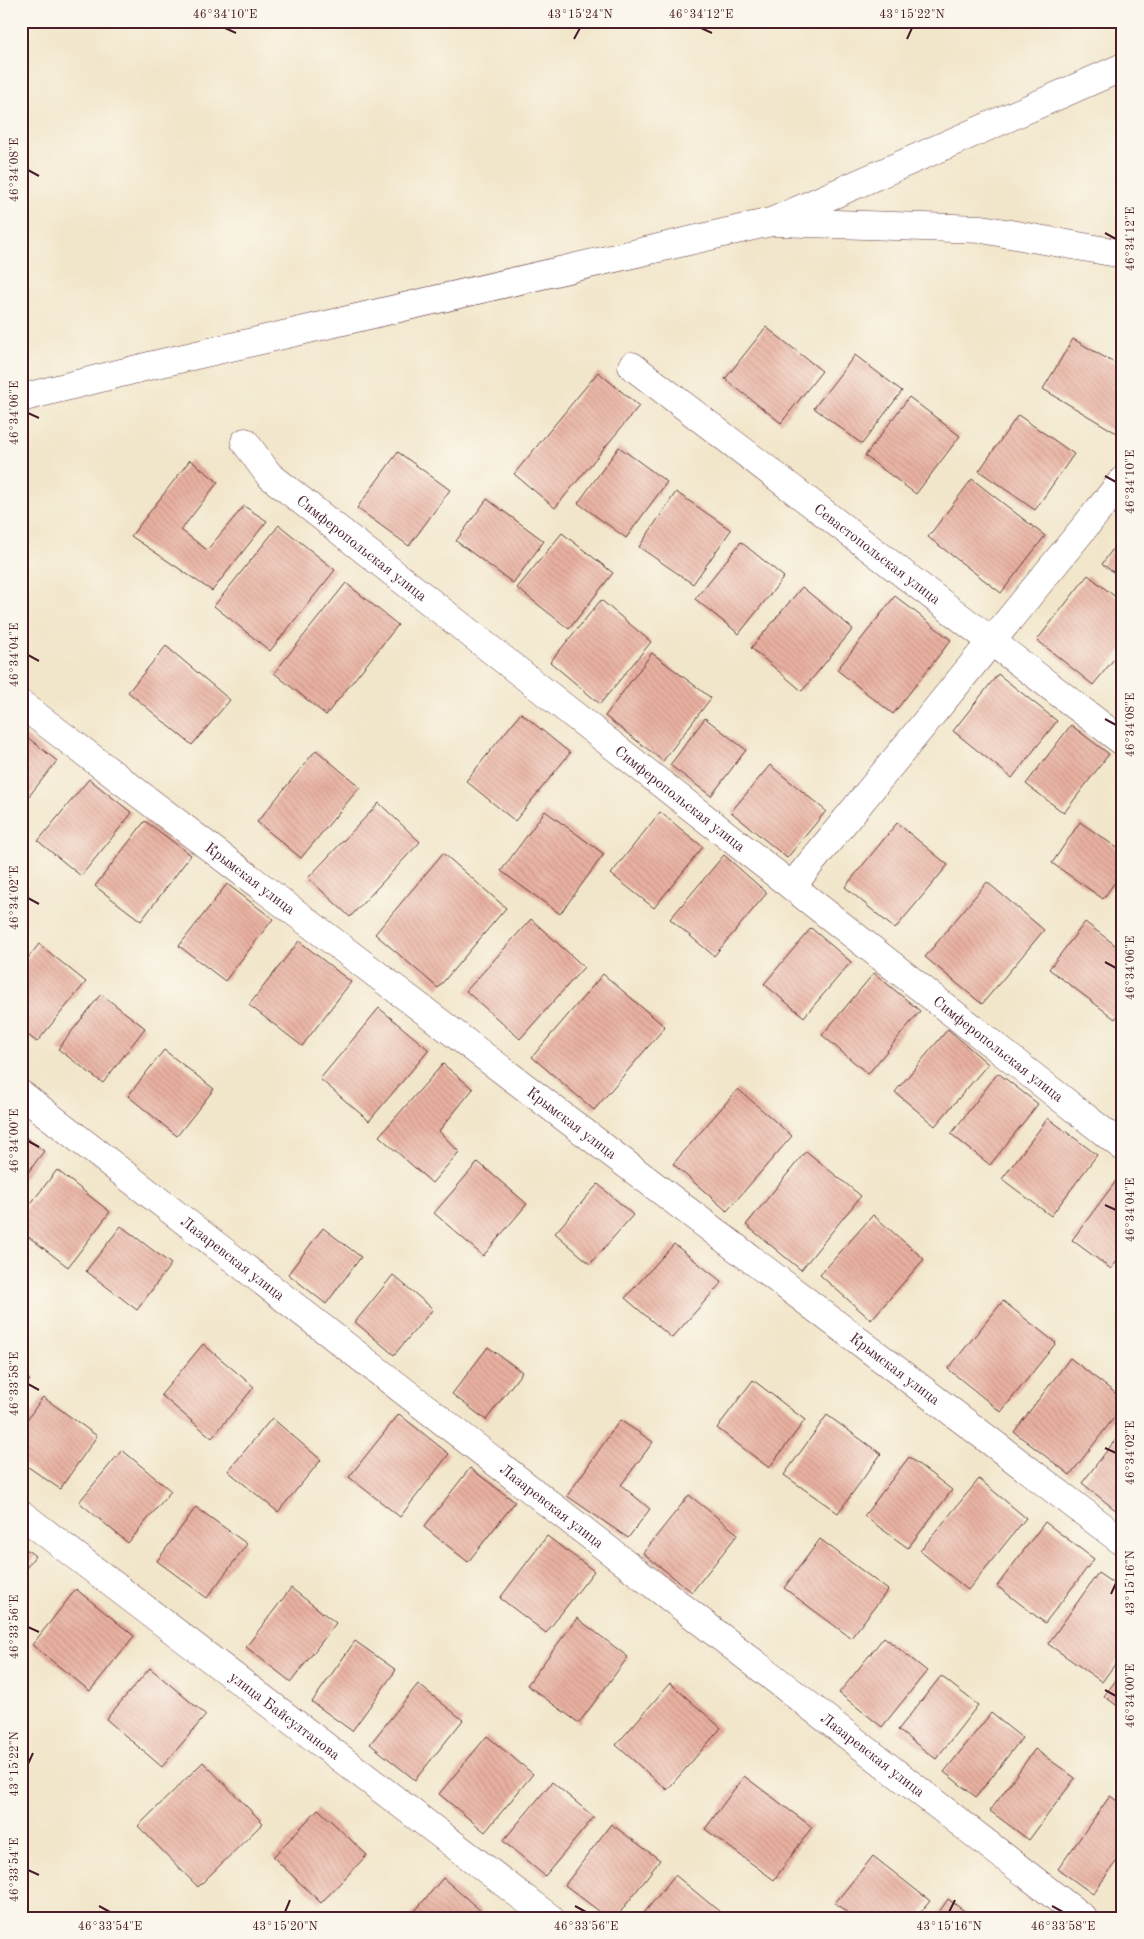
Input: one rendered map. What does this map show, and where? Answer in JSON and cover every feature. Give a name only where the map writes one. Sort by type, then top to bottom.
[{"type":"street","points":[[21,398],[153,365],[771,222],[1123,67]]},
{"type":"street","points":[[771,222],[982,230],[1123,254]]},
{"type":"street","name":"Севастопольская улица","points":[[632,366],[1123,742]]},
{"type":"street","name":"Симферопольская улица","points":[[245,442],[270,475],[1123,1147]]},
{"type":"street","points":[[792,886],[1123,480]]},
{"type":"street","name":"Крымская улица","points":[[21,704],[1123,1542]]},
{"type":"street","name":"Лазаревская улица","points":[[21,1094],[1083,1918]]},
{"type":"street","name":"улица Байсултанова","points":[[21,1514],[550,1918]]},
{"type":"building","points":[[766,327],[822,371],[781,423],[725,379]]},
{"type":"building","points":[[1073,339],[1123,368],[1123,437],[1043,389]]},
{"type":"building","points":[[855,355],[902,391],[862,444],[814,408]]},
{"type":"building","points":[[598,372],[639,406],[555,508],[514,474]]},
{"type":"building","points":[[909,397],[960,436],[916,494],[865,456]]},
{"type":"building","points":[[1018,415],[1074,454],[1035,510],[979,471]]},
{"type":"building","points":[[619,447],[667,482],[626,538],[578,503]]},
{"type":"building","points":[[398,452],[450,490],[409,546],[357,508]]},
{"type":"building","points":[[190,460],[218,482],[181,530],[207,550],[244,506],[267,521],[212,591],[131,536]]},
{"type":"building","points":[[972,479],[1045,536],[1001,593],[928,537]]},
{"type":"building","points":[[676,492],[731,530],[693,584],[639,547]]},
{"type":"building","points":[[487,499],[544,541],[513,583],[456,541]]},
{"type":"building","points":[[279,525],[335,570],[270,651],[214,606]]},
{"type":"building","points":[[562,533],[613,573],[569,629],[517,588]]},
{"type":"building","points":[[1123,535],[1123,579],[1102,564]]},
{"type":"building","points":[[741,542],[784,577],[739,634],[695,599]]},
{"type":"building","points":[[1088,575],[1123,603],[1123,648],[1093,685],[1037,640]]},
{"type":"building","points":[[346,583],[398,625],[326,715],[274,673]]},
{"type":"building","points":[[802,587],[853,629],[802,691],[751,648]]},
{"type":"building","points":[[895,596],[951,640],[893,714],[837,670]]},
{"type":"building","points":[[601,600],[651,642],[600,704],[550,662]]},
{"type":"building","points":[[166,646],[230,700],[192,745],[128,692]]},
{"type":"building","points":[[652,653],[711,698],[663,761],[605,716]]},
{"type":"building","points":[[998,674],[1057,721],[1012,778],[953,731]]},
{"type":"building","points":[[521,713],[570,753],[515,821],[466,781]]},
{"type":"building","points":[[705,718],[746,750],[711,796],[670,765]]},
{"type":"building","points":[[1071,725],[1109,754],[1064,813],[1026,784]]},
{"type":"building","points":[[21,732],[57,761],[21,806]]},
{"type":"building","points":[[316,750],[360,787],[301,858],[257,822]]},
{"type":"building","points":[[770,765],[826,811],[787,858],[731,812]]},
{"type":"building","points":[[89,779],[132,813],[81,876],[38,841]]},
{"type":"building","points":[[379,803],[420,842],[350,917],[308,878]]},
{"type":"building","points":[[545,811],[604,854],[560,914],[501,871]]},
{"type":"building","points":[[660,812],[703,847],[654,908],[611,874]]},
{"type":"building","points":[[145,821],[191,855],[141,921],[95,886]]},
{"type":"building","points":[[1080,822],[1123,852],[1123,871],[1103,899],[1052,863]]},
{"type":"building","points":[[897,823],[948,865],[895,929],[845,887]]},
{"type":"building","points":[[443,853],[506,908],[438,988],[375,934]]},
{"type":"building","points":[[724,855],[767,893],[714,956],[670,919]]},
{"type":"building","points":[[987,882],[1044,930],[982,1004],[925,957]]},
{"type":"building","points":[[227,884],[273,919],[225,981],[179,946]]},
{"type":"building","points":[[531,919],[584,967],[520,1039],[466,991]]},
{"type":"building","points":[[1085,922],[1123,951],[1123,1009],[1115,1019],[1049,969]]},
{"type":"building","points":[[811,928],[851,962],[804,1017],[764,984]]},
{"type":"building","points":[[299,941],[351,982],[302,1046],[249,1005]]},
{"type":"building","points":[[39,944],[86,982],[37,1042],[21,1030],[21,967]]},
{"type":"building","points":[[874,973],[920,1011],[868,1074],[822,1035]]},
{"type":"building","points":[[603,974],[665,1027],[594,1110],[532,1057]]},
{"type":"building","points":[[101,994],[145,1028],[103,1083],[58,1049]]},
{"type":"building","points":[[379,1008],[429,1050],[369,1121],[320,1079]]},
{"type":"building","points":[[948,1029],[988,1064],[935,1126],[895,1092]]},
{"type":"building","points":[[164,1050],[214,1089],[177,1136],[128,1096]]},
{"type":"building","points":[[443,1064],[473,1089],[439,1131],[459,1152],[432,1183],[379,1136]]},
{"type":"building","points":[[998,1073],[1038,1104],[990,1165],[951,1134]]},
{"type":"building","points":[[738,1089],[792,1136],[727,1211],[673,1164]]},
{"type":"building","points":[[1048,1118],[1097,1155],[1051,1216],[1002,1179]]},
{"type":"building","points":[[21,1134],[44,1151],[21,1182]]},
{"type":"building","points":[[806,1151],[861,1196],[801,1270],[746,1225]]},
{"type":"building","points":[[478,1162],[527,1204],[483,1256],[434,1213]]},
{"type":"building","points":[[57,1170],[110,1212],[68,1267],[21,1231],[21,1216]]},
{"type":"building","points":[[1119,1177],[1123,1180],[1123,1253],[1111,1269],[1072,1240]]},
{"type":"building","points":[[598,1184],[633,1215],[590,1264],[555,1233]]},
{"type":"building","points":[[873,1215],[924,1259],[871,1320],[820,1275]]},
{"type":"building","points":[[121,1226],[171,1264],[137,1310],[86,1271]]},
{"type":"building","points":[[323,1228],[361,1257],[326,1304],[288,1274]]},
{"type":"building","points":[[674,1244],[722,1282],[672,1338],[625,1298]]},
{"type":"building","points":[[393,1275],[433,1309],[394,1355],[355,1322]]},
{"type":"building","points":[[1003,1301],[1056,1343],[1001,1412],[948,1369]]},
{"type":"building","points":[[203,1344],[254,1387],[212,1438],[161,1395]]},
{"type":"building","points":[[488,1347],[522,1372],[486,1420],[452,1394]]},
{"type":"building","points":[[1070,1358],[1123,1399],[1123,1406],[1070,1475],[1014,1432]]},
{"type":"building","points":[[21,1373],[30,1380],[21,1392]]},
{"type":"building","points":[[753,1380],[805,1420],[769,1468],[717,1428]]},
{"type":"building","points":[[43,1397],[97,1436],[60,1489],[21,1462],[21,1428]]},
{"type":"building","points":[[399,1414],[449,1454],[400,1517],[349,1477]]},
{"type":"building","points":[[827,1415],[881,1454],[838,1513],[784,1475]]},
{"type":"building","points":[[272,1418],[321,1460],[278,1512],[228,1471]]},
{"type":"building","points":[[620,1420],[653,1442],[621,1485],[650,1509],[628,1538],[567,1496]]},
{"type":"building","points":[[1123,1430],[1123,1506],[1118,1512],[1082,1483]]},
{"type":"building","points":[[122,1450],[171,1491],[128,1543],[79,1502]]},
{"type":"building","points":[[909,1457],[952,1490],[908,1548],[864,1516]]},
{"type":"building","points":[[470,1468],[515,1502],[468,1562],[424,1527]]},
{"type":"building","points":[[979,1479],[1026,1518],[968,1590],[920,1551]]},
{"type":"building","points":[[689,1495],[738,1534],[692,1592],[643,1553]]},
{"type":"building","points":[[196,1507],[247,1544],[207,1598],[157,1561]]},
{"type":"building","points":[[1045,1522],[1094,1559],[1045,1623],[997,1586]]},
{"type":"building","points":[[547,1536],[594,1571],[546,1633],[500,1598]]},
{"type":"building","points":[[820,1539],[888,1590],[851,1638],[784,1588]]},
{"type":"building","points":[[21,1545],[35,1556],[21,1575]]},
{"type":"building","points":[[1098,1573],[1123,1590],[1123,1653],[1102,1682],[1048,1644]]},
{"type":"building","points":[[291,1588],[336,1623],[291,1682],[246,1647]]},
{"type":"building","points":[[76,1589],[134,1636],[90,1691],[32,1645]]},
{"type":"building","points":[[577,1618],[628,1657],[579,1723],[527,1685]]},
{"type":"building","points":[[884,1637],[927,1671],[882,1727],[839,1693]]},
{"type":"building","points":[[355,1641],[396,1670],[352,1731],[312,1702]]},
{"type":"building","points":[[150,1668],[206,1715],[162,1767],[106,1719]]},
{"type":"building","points":[[1123,1671],[1123,1710],[1104,1696]]},
{"type":"building","points":[[941,1676],[978,1705],[936,1759],[898,1730]]},
{"type":"building","points":[[670,1683],[721,1728],[667,1790],[616,1745]]},
{"type":"building","points":[[418,1684],[463,1720],[415,1780],[370,1744]]},
{"type":"building","points":[[991,1713],[1022,1738],[976,1797],[944,1772]]},
{"type":"building","points":[[487,1736],[533,1774],[485,1832],[439,1794]]},
{"type":"building","points":[[1035,1749],[1075,1778],[1029,1840],[990,1811]]},
{"type":"building","points":[[203,1762],[263,1823],[198,1887],[138,1826]]},
{"type":"building","points":[[744,1776],[812,1827],[774,1880],[705,1829]]},
{"type":"building","points":[[552,1782],[594,1817],[545,1876],[503,1841]]},
{"type":"building","points":[[1110,1796],[1123,1805],[1123,1852],[1093,1894],[1058,1869]]},
{"type":"building","points":[[318,1809],[367,1855],[321,1903],[273,1857]]},
{"type":"building","points":[[611,1824],[660,1860],[616,1918],[608,1918],[565,1885]]},
{"type":"building","points":[[873,1856],[930,1901],[916,1918],[854,1918],[835,1903]]},
{"type":"building","points":[[675,1875],[720,1912],[715,1918],[640,1918]]},
{"type":"building","points":[[443,1878],[489,1918],[409,1918]]},
{"type":"building","points":[[948,1899],[974,1918],[935,1918]]}]
